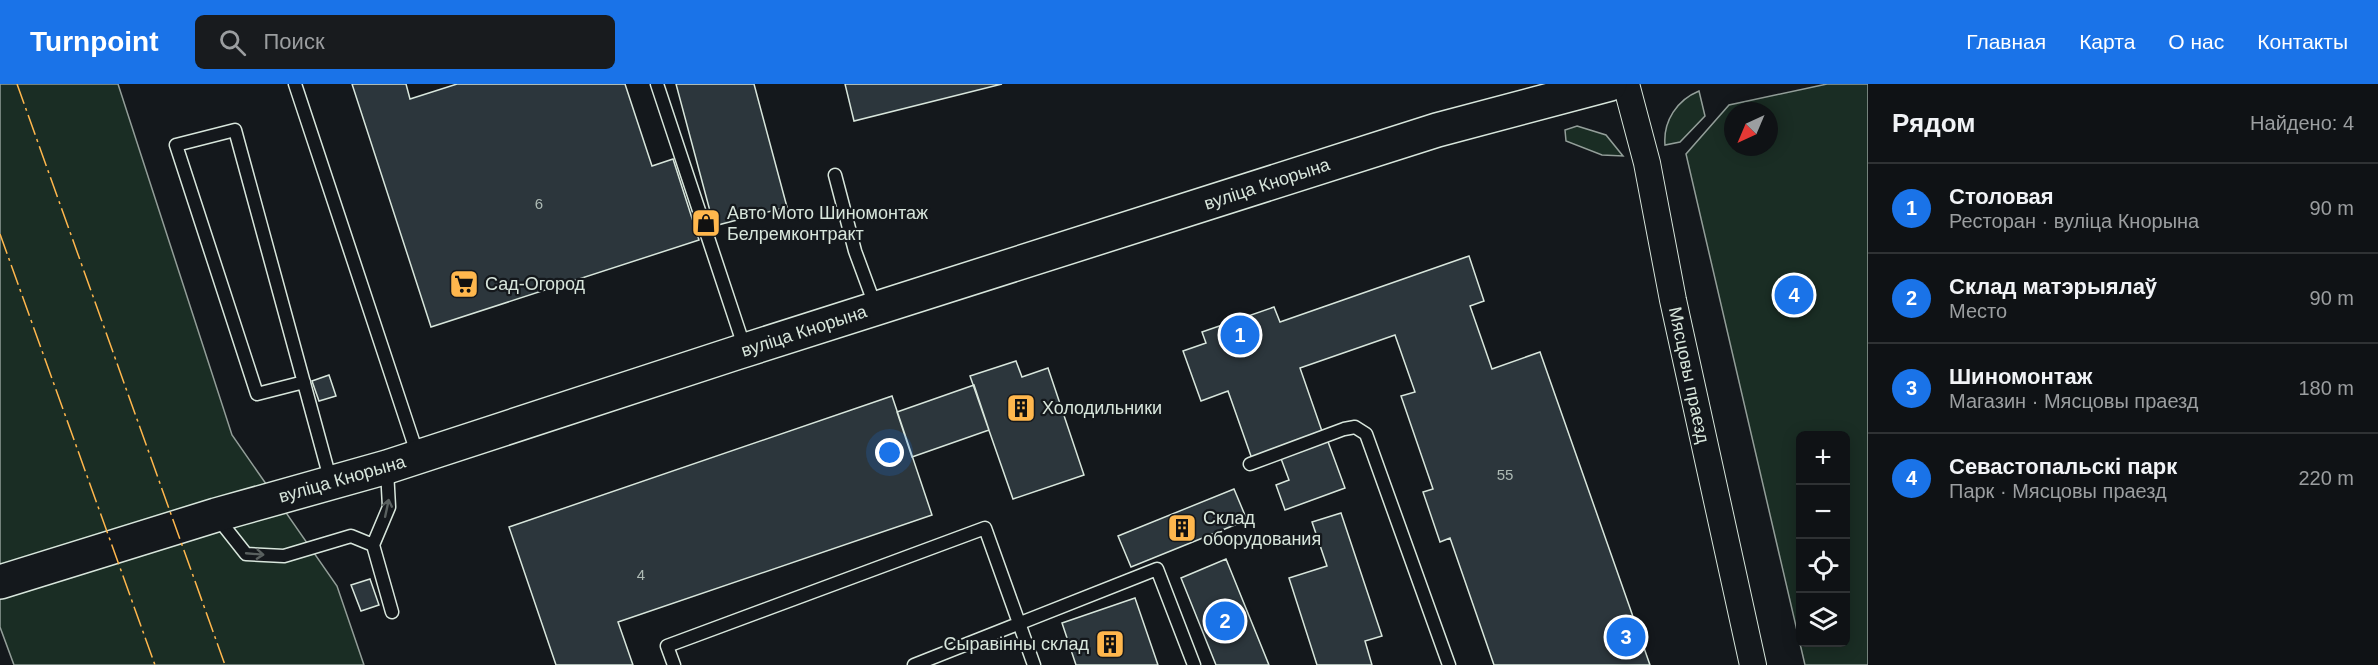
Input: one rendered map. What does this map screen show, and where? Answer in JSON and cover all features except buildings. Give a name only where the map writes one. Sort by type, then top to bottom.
[{"type":"main road","name":"вуліца Кнорына","points":[[0,582],[216,515],[387,467],[876,308],[1437,130],[1610,84]]},
{"type":"street","name":"Мясцовы праезд","points":[[1626,84],[1647,163],[1675,312],[1752,665]]},
{"type":"lane","points":[[295,84],[418,457]]},
{"type":"lane","points":[[657,84],[745,351]]},
{"type":"lane","points":[[304,382],[257,394],[176,145],[235,130],[304,382],[331,483]]},
{"type":"lane","points":[[835,175],[855,251],[876,308]]},
{"type":"lane","points":[[1251,464],[1344,429],[1355,427],[1366,434],[1449,665]]},
{"type":"lane","points":[[387,467],[389,507],[373,546],[392,612]]},
{"type":"lane","points":[[216,515],[246,554],[284,556],[351,536],[373,546]]},
{"type":"lane","points":[[674,665],[667,646],[985,528],[1034,665]]},
{"type":"lane","points":[[914,665],[1157,569],[1194,665]]},
{"type":"green space","points":[[0,84],[118,84],[232,435],[337,586],[364,665],[14,665],[0,627]]},
{"type":"green space","points":[[1827,84],[1868,84],[1868,665],[1805,665],[1801,647],[1850,647],[1850,431],[1796,431],[1796,626],[1686,154],[1724,111],[1724,156],[1778,156],[1778,102],[1743,102]]},
{"type":"green space","points":[[1699,91],[1705,116],[1680,142],[1665,145],[1666,128],[1673,112],[1684,100]]},
{"type":"green space","points":[[1577,126],[1606,135],[1623,156],[1602,155],[1566,141],[1565,130]]},
{"type":"power","points":[[17,84],[225,665]]},
{"type":"power","points":[[0,234],[155,665]]},
{"type":"place","name":"Авто Мото Шиномонтаж Белремконтракт","points":[[706,223]]},
{"type":"place","name":"Сад-Огород","points":[[464,284]]},
{"type":"place","name":"Севастопальскі парк","points":[[1794,295]]},
{"type":"place","name":"Столовая","points":[[1240,335]]},
{"type":"place","name":"Холодильники","points":[[1021,408]]},
{"type":"place","name":"Склад оборудования","points":[[1182,528]]},
{"type":"place","name":"Склад матэрыялаў","points":[[1225,621]]},
{"type":"place","name":"Шиномонтаж","points":[[1626,637]]},
{"type":"place","name":"Сыравінны склад","points":[[1110,644]]}]
